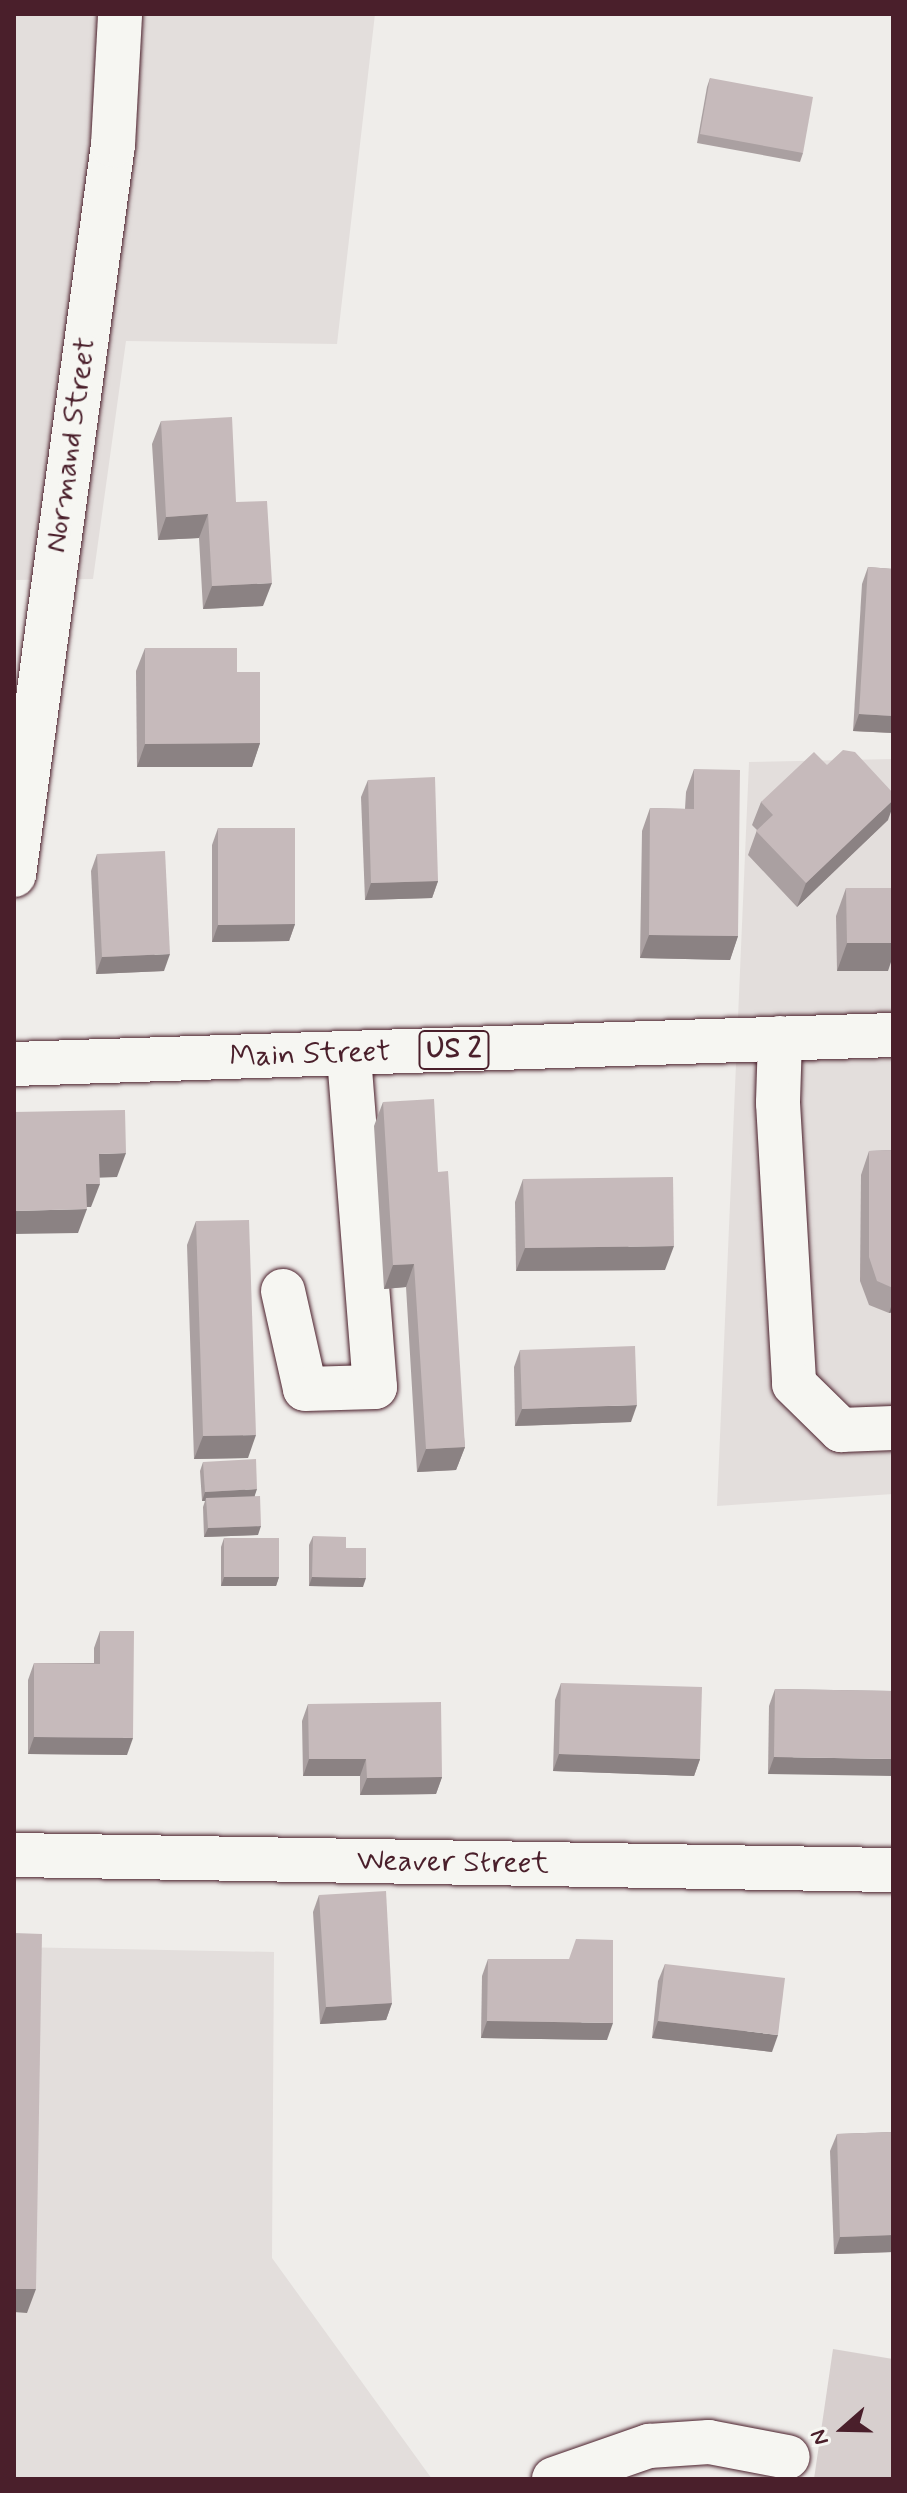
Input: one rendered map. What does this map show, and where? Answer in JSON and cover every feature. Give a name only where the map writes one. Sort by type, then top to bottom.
[{"type":"street","name":"Normand Street","points":[[14,875],[24,723],[113,145],[120,14]]},
{"type":"street","name":"Main Street","points":[[14,1064],[893,1035]]},
{"type":"street","points":[[780,1038],[778,1103],[794,1384],[841,1430],[893,1428]]},
{"type":"street","points":[[283,1291],[305,1389],[375,1387],[349,1053]]},
{"type":"street","name":"Weaver Street","points":[[14,1855],[893,1870]]},
{"type":"street","points":[[554,2479],[649,2446],[709,2442],[788,2457]]},
{"type":"shaded area","points":[[14,14],[375,14],[337,344],[126,341],[93,579],[14,580]]},
{"type":"shaded area","points":[[893,759],[893,1494],[717,1506],[749,762]]},
{"type":"shaded area","points":[[14,1947],[274,1952],[272,2258],[432,2479],[14,2479]]},
{"type":"shaded area","points":[[833,2349],[893,2359],[893,2479],[814,2479]]},
{"type":"building","points":[[710,78],[813,97],[803,153],[700,134]]},
{"type":"building","points":[[232,417],[236,502],[267,501],[272,583],[212,586],[208,514],[166,517],[161,421]]},
{"type":"building","points":[[868,567],[893,569],[893,716],[859,714]]},
{"type":"building","points":[[145,648],[237,648],[237,672],[260,672],[260,743],[145,744]]},
{"type":"building","points":[[843,750],[855,752],[893,793],[893,800],[806,883],[756,831],[773,815],[761,802],[814,752],[827,765]]},
{"type":"building","points":[[694,769],[740,770],[738,936],[649,935],[650,808],[694,809]]},
{"type":"building","points":[[435,777],[438,881],[371,883],[368,780]]},
{"type":"building","points":[[218,828],[295,828],[295,924],[218,925]]},
{"type":"building","points":[[165,851],[170,954],[102,957],[97,854]]},
{"type":"building","points":[[846,888],[893,888],[893,943],[847,943]]},
{"type":"building","points":[[434,1099],[438,1172],[448,1171],[465,1447],[426,1449],[414,1264],[393,1265],[383,1102]]},
{"type":"building","points":[[125,1110],[126,1153],[99,1154],[100,1184],[86,1184],[87,1209],[14,1211],[14,1112]]},
{"type":"building","points":[[893,1150],[893,1288],[877,1281],[869,1257],[869,1151]]},
{"type":"building","points":[[673,1177],[674,1246],[525,1248],[523,1179]]},
{"type":"building","points":[[249,1220],[256,1435],[203,1436],[196,1221]]},
{"type":"building","points":[[635,1346],[637,1405],[522,1409],[520,1350]]},
{"type":"building","points":[[256,1459],[257,1489],[205,1492],[203,1462]]},
{"type":"building","points":[[260,1496],[261,1526],[208,1528],[206,1498]]},
{"type":"building","points":[[313,1536],[346,1537],[346,1548],[366,1548],[366,1578],[312,1577]]},
{"type":"building","points":[[224,1538],[279,1538],[279,1577],[224,1577]]},
{"type":"building","points":[[100,1631],[134,1631],[133,1738],[34,1737],[34,1663],[100,1664]]},
{"type":"building","points":[[561,1683],[702,1687],[700,1759],[559,1754]]},
{"type":"building","points":[[775,1689],[893,1691],[893,1759],[774,1757]]},
{"type":"building","points":[[441,1702],[442,1777],[367,1778],[366,1759],[309,1759],[308,1704]]},
{"type":"building","points":[[386,1891],[392,2003],[326,2007],[319,1895]]},
{"type":"building","points":[[14,1933],[42,1934],[36,2289],[14,2289]]},
{"type":"building","points":[[576,1939],[613,1940],[613,2023],[487,2021],[488,1959],[569,1959]]},
{"type":"building","points":[[665,1964],[785,1978],[778,2035],[658,2021]]},
{"type":"building","points":[[893,2132],[893,2235],[840,2237],[837,2134]]}]
